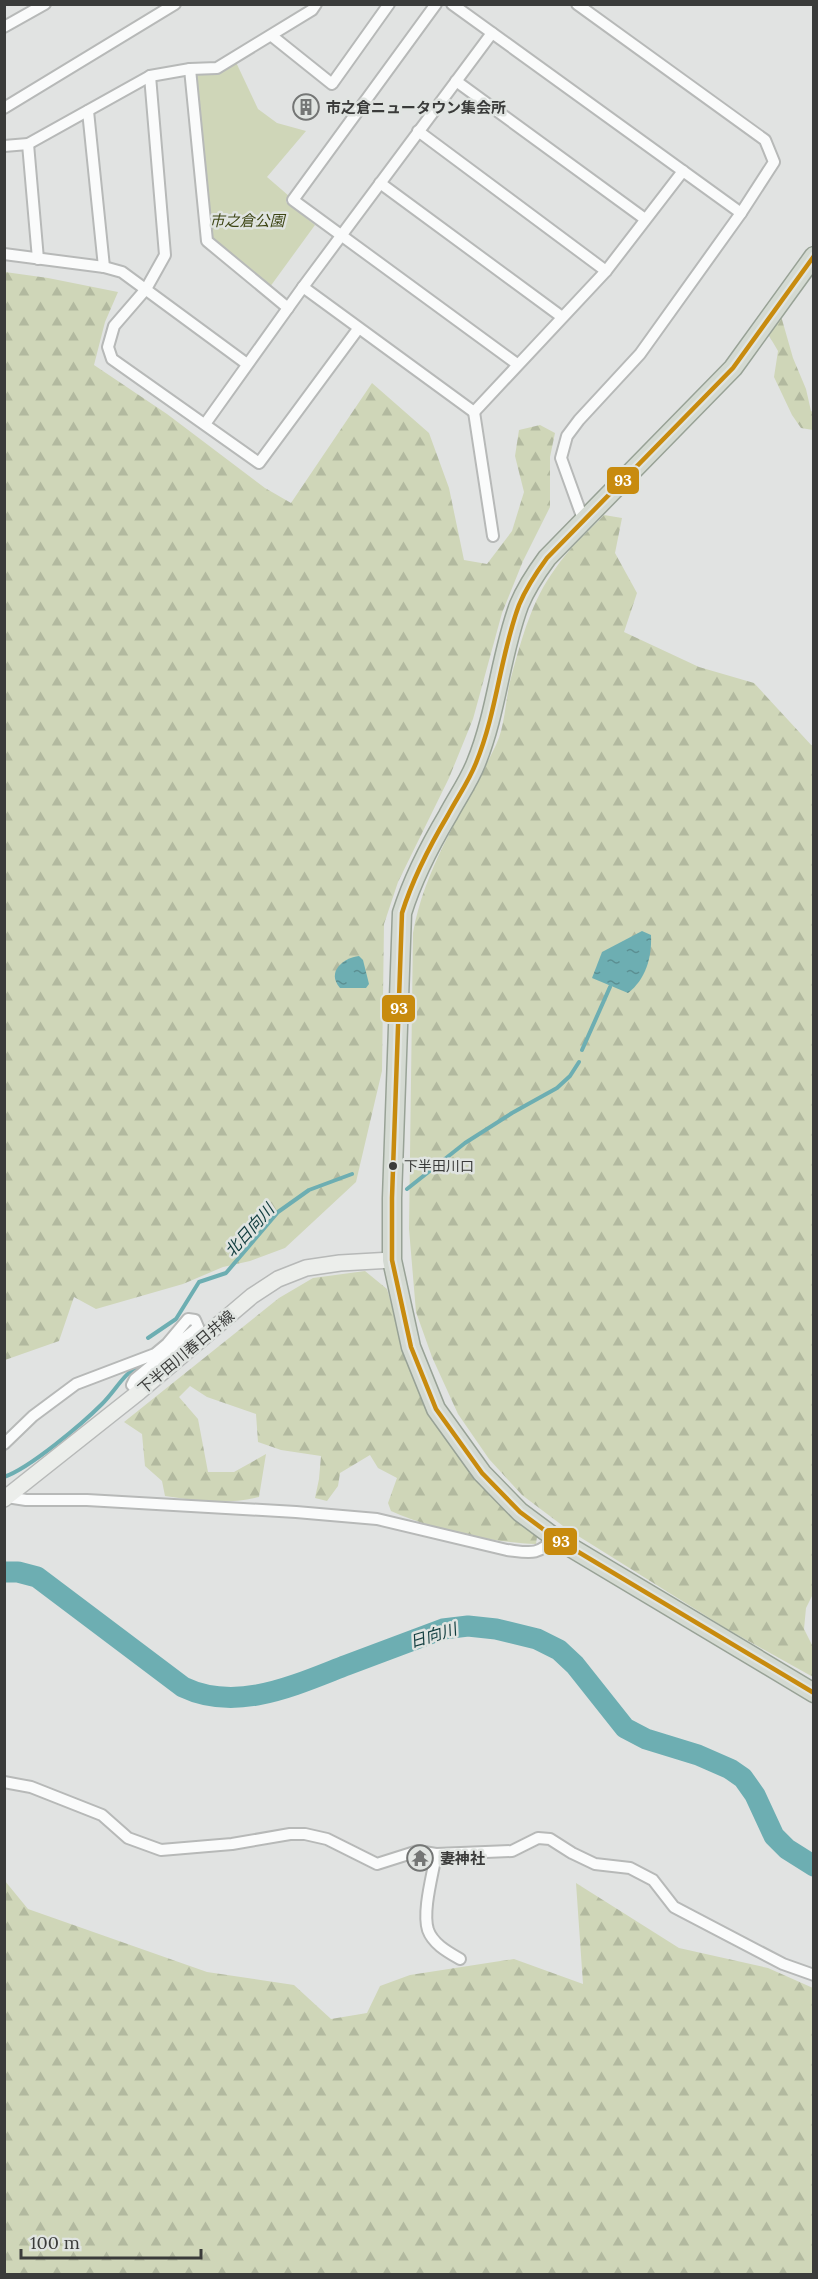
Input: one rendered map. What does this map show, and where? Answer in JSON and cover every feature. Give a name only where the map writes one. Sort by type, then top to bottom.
[{"type":"highway","points":[[813,256],[733,368],[547,558],[532,579],[519,605],[508,642],[491,723],[476,765],[426,852],[402,913],[392,1198],[392,1260],[411,1347],[436,1409],[482,1473],[520,1512],[555,1538],[813,1693]]},
{"type":"main road","name":"下半田川春日井線","points":[[6,1498],[139,1392],[252,1296],[278,1279],[306,1268],[340,1263],[392,1260]]},
{"type":"street","points":[[4,27],[45,4]]},
{"type":"street","points":[[4,108],[175,4]]},
{"type":"street","points":[[4,146],[28,144],[150,76],[190,69],[217,68],[272,36],[312,10],[316,4]]},
{"type":"street","points":[[272,36],[333,84],[389,4]]},
{"type":"street","points":[[436,4],[293,200],[517,364]]},
{"type":"street","points":[[452,4],[741,213]]},
{"type":"street","points":[[577,4],[765,140],[774,162],[741,213],[640,354],[567,436],[561,458],[583,519]]},
{"type":"street","points":[[205,424],[340,236],[492,33]]},
{"type":"street","points":[[190,69],[207,241],[288,308]]},
{"type":"street","points":[[150,76],[165,255],[146,289],[114,326],[108,347],[112,358],[259,463],[358,329]]},
{"type":"street","points":[[456,81],[645,219]]},
{"type":"street","points":[[88,111],[104,267]]},
{"type":"street","points":[[418,131],[606,271]]},
{"type":"street","points":[[28,144],[38,259]]},
{"type":"street","points":[[474,412],[606,271],[683,171]]},
{"type":"street","points":[[380,183],[562,317]]},
{"type":"street","points":[[4,254],[104,267],[122,272],[248,364]]},
{"type":"street","points":[[303,287],[474,412],[493,536]]},
{"type":"street","points":[[4,1444],[33,1416],[76,1384],[154,1354],[167,1344],[188,1319],[195,1320],[198,1327],[135,1379],[132,1384],[139,1392]]},
{"type":"street","points":[[6,1498],[87,1500],[377,1519],[507,1550],[529,1553],[544,1549],[555,1538]]},
{"type":"street","points":[[4,1782],[31,1787],[102,1815],[128,1838],[161,1850],[232,1844],[290,1834],[305,1834],[327,1839],[377,1864],[418,1851],[436,1854],[512,1851],[538,1838],[550,1839],[594,1864],[630,1868],[653,1880],[674,1907],[783,1964],[813,1975]]},
{"type":"street","points":[[436,1854],[427,1916],[428,1931],[438,1945],[460,1959]]},
{"type":"green space","name":"市之倉公園","points":[[234,58],[258,109],[277,123],[306,131],[267,177],[289,196],[286,202],[315,225],[267,291],[207,241],[190,69]]},
{"type":"green space","points":[[5,272],[118,292],[105,322],[94,365],[167,414],[265,488],[291,503],[372,383],[429,433],[449,488],[464,560],[487,564],[512,531],[524,492],[515,456],[519,430],[540,425],[555,433],[550,457],[550,507],[523,561],[502,613],[473,719],[449,778],[398,882],[384,924],[382,1071],[356,1182],[285,1248],[250,1261],[223,1267],[183,1284],[96,1309],[74,1297],[59,1341],[5,1360]]},
{"type":"green space","points":[[781,316],[793,358],[813,412],[813,430],[801,428],[792,415],[774,377],[778,351],[768,334]]},
{"type":"green space","points":[[604,515],[622,518],[615,553],[637,593],[624,632],[699,667],[754,683],[813,747],[814,1592],[806,1608],[804,1629],[813,1647],[813,1677],[727,1629],[567,1529],[522,1495],[489,1459],[458,1414],[432,1357],[416,1312],[409,1229],[413,933],[419,908],[437,860],[499,737],[516,660],[540,593],[560,562]]},
{"type":"green space","points":[[365,1271],[387,1289],[405,1351],[463,1461],[490,1495],[537,1537],[536,1544],[462,1534],[424,1524],[391,1511],[388,1503],[397,1478],[378,1468],[370,1455],[340,1473],[338,1486],[327,1501],[315,1498],[321,1456],[281,1450],[258,1442],[256,1414],[207,1397],[190,1386],[179,1397],[198,1419],[208,1472],[234,1472],[266,1454],[259,1497],[224,1502],[165,1496],[162,1481],[145,1466],[142,1434],[124,1422],[279,1298],[313,1278]]},
{"type":"green space","points":[[5,1881],[28,1909],[207,1972],[294,1985],[331,2019],[367,2013],[380,1986],[410,1975],[514,1959],[583,1984],[576,1883],[679,1948],[768,1968],[813,1988],[813,2274],[5,2274]]},
{"type":"water","points":[[642,931],[651,935],[647,967],[639,981],[628,993],[592,978],[602,952]]},
{"type":"water","points":[[359,956],[363,960],[369,984],[366,988],[340,988],[335,977],[338,967],[347,960]]},
{"type":"waterway","name":"北日向川","points":[[582,1050],[610,987]]},
{"type":"waterway","name":"北日向川","points":[[407,1189],[465,1143],[557,1088],[570,1076],[579,1062]]},
{"type":"waterway","name":"北日向川","points":[[148,1338],[176,1319],[199,1282],[226,1273],[278,1212],[309,1190],[352,1174]]},
{"type":"waterway","name":"北日向川","points":[[4,1477],[27,1465],[69,1434],[102,1404],[129,1373],[141,1364]]},
{"type":"waterway","name":"日向川","points":[[4,1572],[18,1572],[37,1577],[183,1687],[203,1694],[224,1697],[245,1697],[286,1688],[443,1629],[468,1626],[496,1629],[537,1639],[559,1650],[575,1665],[625,1728],[646,1739],[698,1755],[730,1769],[743,1778],[755,1795],[774,1836],[787,1849],[814,1866]]},
{"type":"transit line","name":"93","points":[[814,256],[733,368],[547,558],[519,605],[507,644],[489,724],[476,763],[422,863],[402,913],[392,1198],[392,1260],[411,1347],[436,1409],[482,1473],[520,1512],[555,1538],[814,1693]]},
{"type":"place","name":"市之倉ニュータウン集会所","points":[[306,107]]},
{"type":"place","name":"下半田川口","points":[[393,1166]]},
{"type":"place","name":"妻神社","points":[[420,1858]]}]
